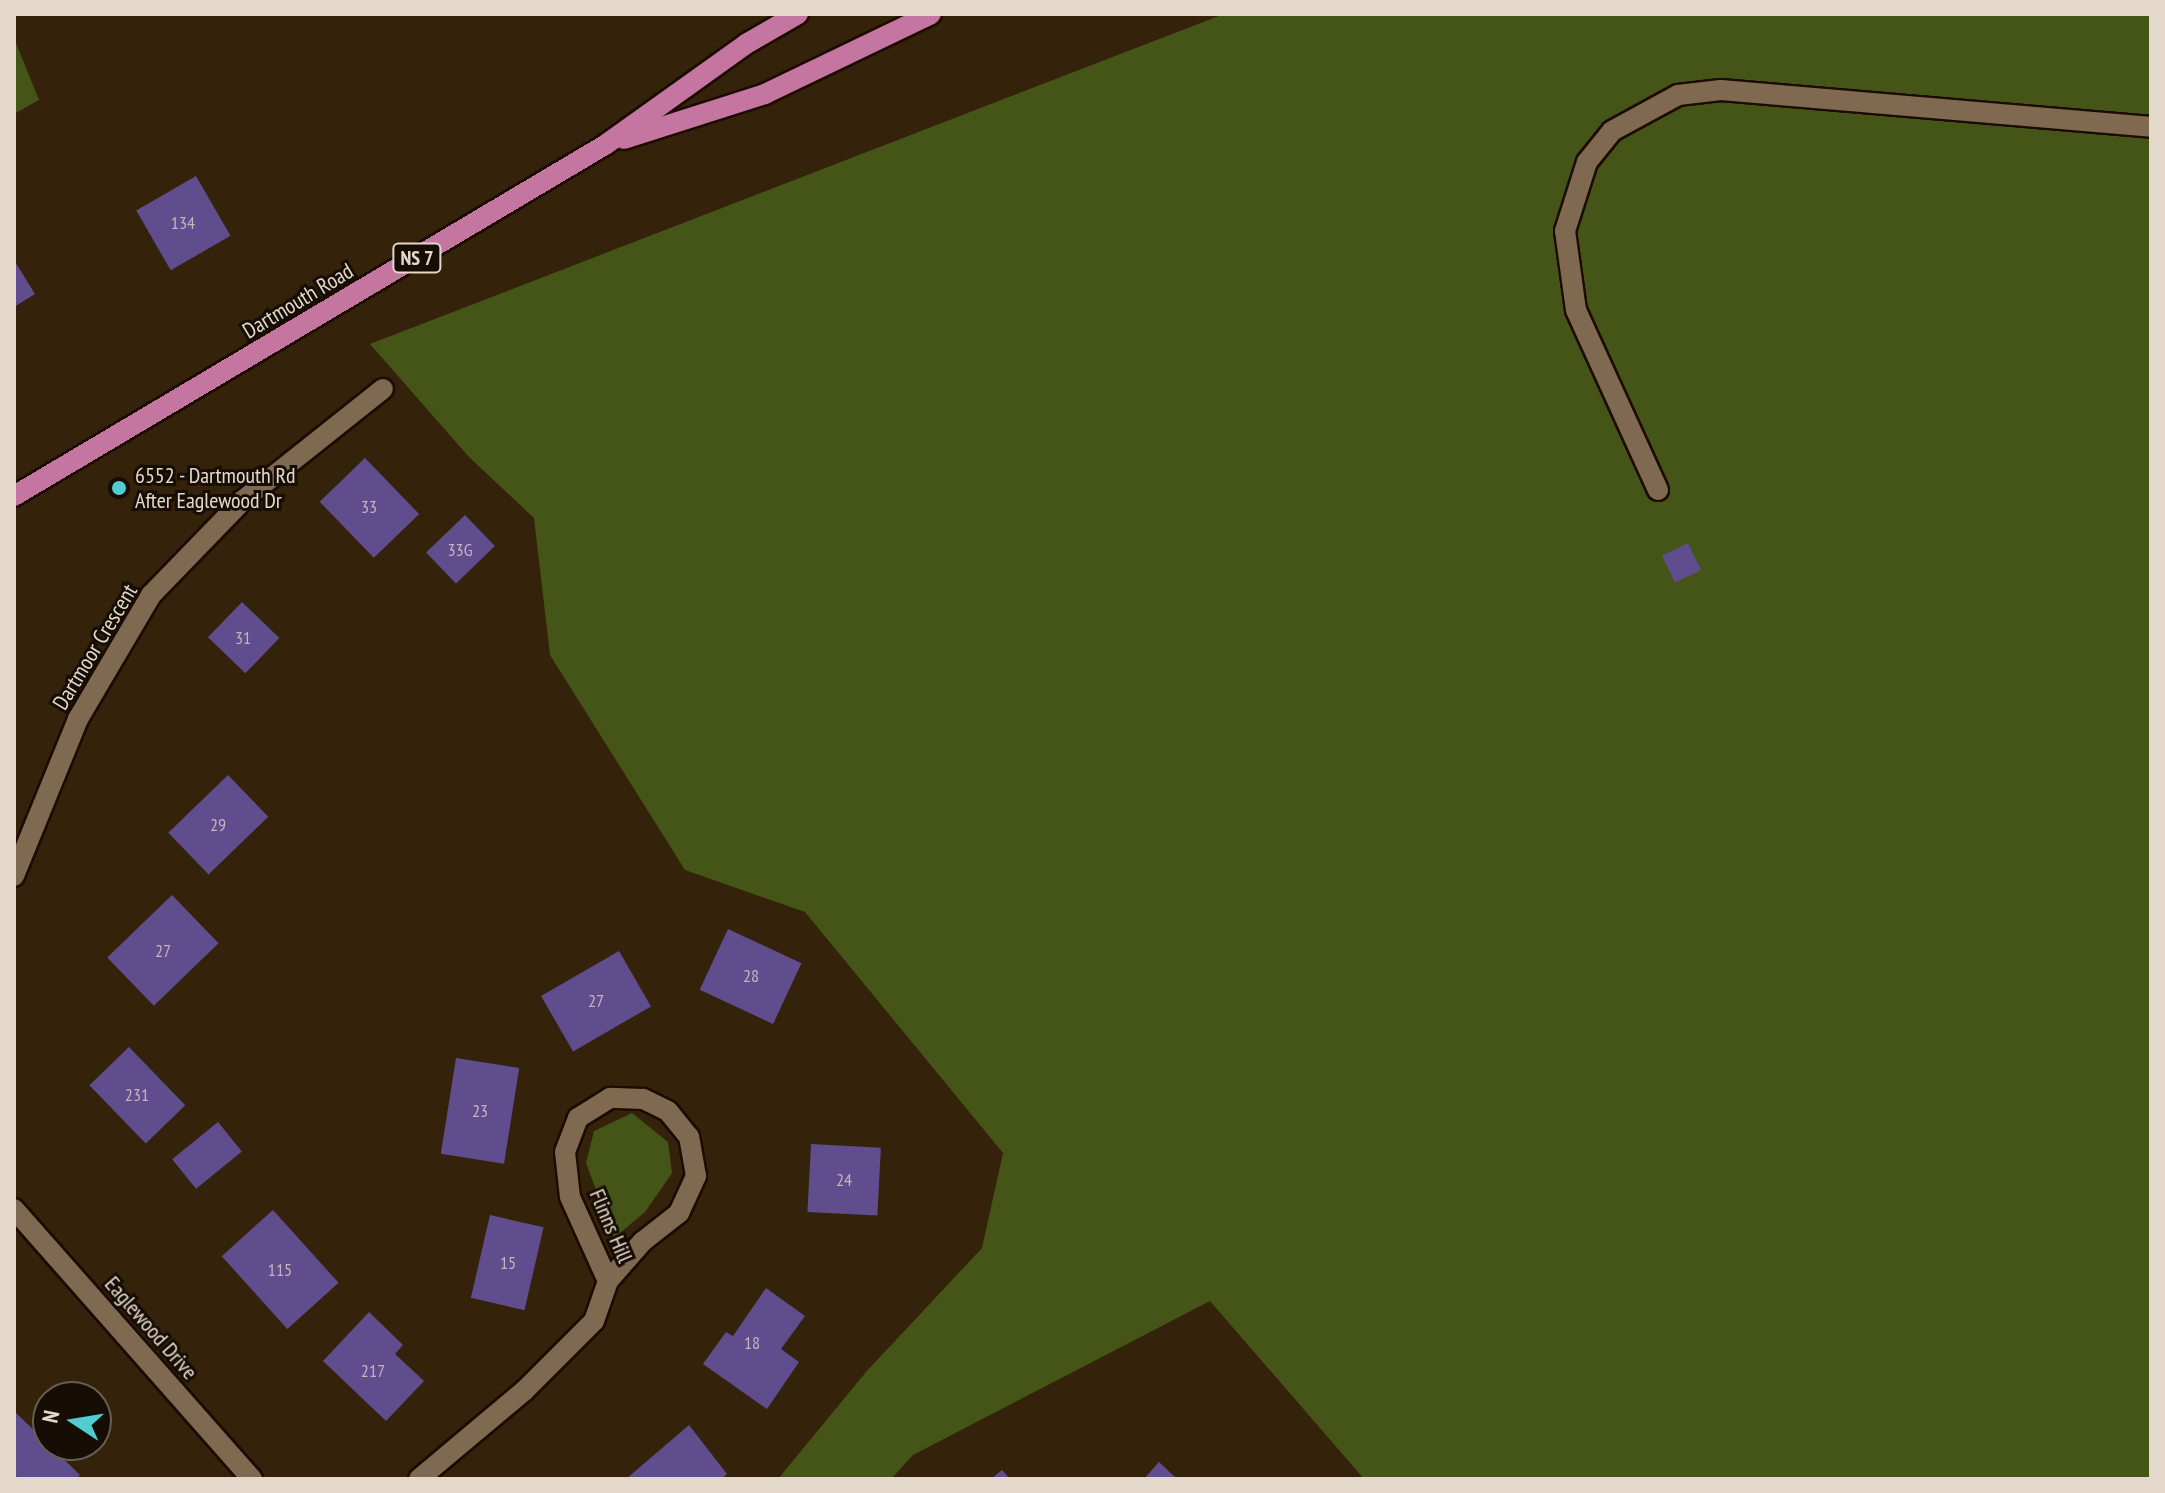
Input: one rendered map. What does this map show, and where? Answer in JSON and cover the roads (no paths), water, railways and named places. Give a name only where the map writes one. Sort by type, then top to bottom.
[{"type":"main road","name":"Dartmouth Road","points":[[14,496],[605,145],[746,44],[798,14]]},
{"type":"main road","name":"Dartmouth Road","points":[[605,145],[765,94],[931,14]]},
{"type":"street","points":[[1658,490],[1576,310],[1565,231],[1587,162],[1612,131],[1678,95],[1721,90],[2151,127]]},
{"type":"street","name":"Dartmoor Crescent","points":[[14,876],[78,719],[151,595],[242,501],[383,389]]},
{"type":"street","name":"Flinns Hill","points":[[419,1479],[524,1391],[594,1321],[608,1281],[642,1242],[679,1213],[696,1176],[689,1137],[668,1111],[643,1099],[610,1098],[578,1118],[565,1152],[570,1197],[608,1281]]},
{"type":"street","name":"Eaglewood Drive","points":[[14,1209],[252,1479]]},
{"type":"place","name":"6552 - Dartmouth Rd After Eaglewood Dr","points":[[119,488]]}]
